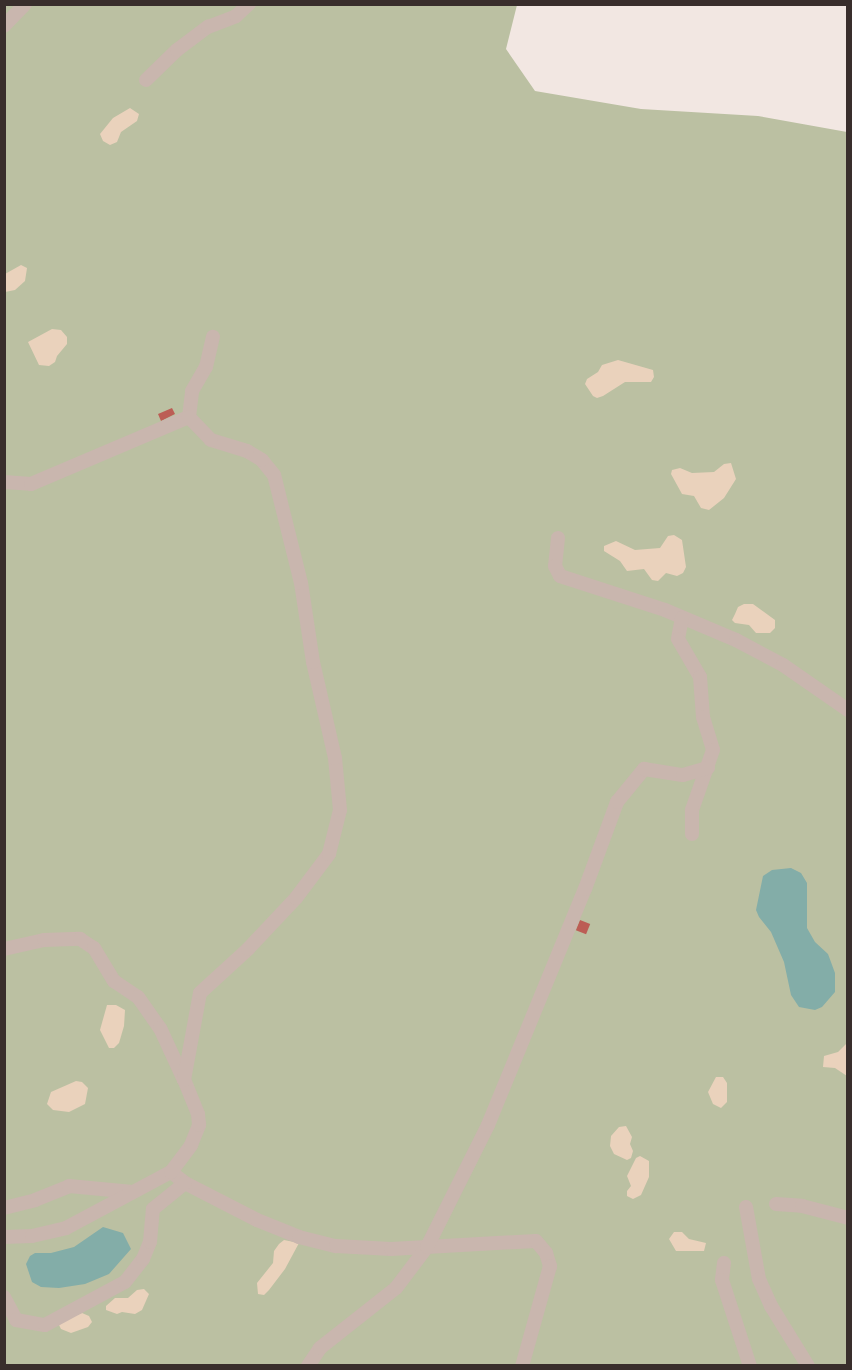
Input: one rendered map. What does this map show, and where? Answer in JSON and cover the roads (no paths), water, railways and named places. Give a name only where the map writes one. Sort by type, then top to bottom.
[{"type":"lane","points":[[4,26],[25,4]]},
{"type":"lane","points":[[146,80],[177,50],[208,27],[236,16],[249,4]]},
{"type":"lane","points":[[189,417],[192,391],[206,367],[213,337]]},
{"type":"lane","points":[[4,482],[31,484],[189,417]]},
{"type":"lane","points":[[184,1080],[200,993],[248,949],[296,898],[329,855],[340,810],[335,758],[314,662],[301,583],[274,475],[262,460],[247,451],[211,440],[189,417]]},
{"type":"lane","points":[[558,538],[555,566],[560,576],[682,618],[736,640],[783,665],[848,710]]},
{"type":"lane","points":[[682,618],[678,639],[699,677],[703,717],[713,750],[692,810],[692,834]]},
{"type":"lane","points":[[308,1365],[320,1348],[396,1288],[427,1247],[488,1125],[585,888],[617,802],[644,769],[683,776],[708,768]]},
{"type":"lane","points":[[4,949],[44,940],[80,939],[94,948],[114,981],[138,997],[160,1028],[198,1114],[199,1125],[191,1145],[171,1172],[66,1228],[32,1236],[4,1237]]},
{"type":"lane","points":[[171,1172],[185,1183],[257,1220],[299,1237],[336,1246],[391,1249],[536,1241],[546,1253],[550,1266],[522,1365]]},
{"type":"lane","points":[[4,1297],[16,1320],[45,1325],[125,1282],[146,1250],[153,1209],[185,1183]]},
{"type":"lane","points":[[4,1208],[35,1200],[69,1186],[135,1192]]},
{"type":"lane","points":[[776,1204],[825,1211],[848,1218]]},
{"type":"lane","points":[[746,1207],[759,1279],[771,1306],[808,1365]]},
{"type":"lane","points":[[724,1263],[722,1280],[750,1365]]},
{"type":"water","points":[[791,868],[801,873],[807,883],[807,928],[815,942],[828,954],[835,973],[835,992],[822,1007],[815,1010],[799,1007],[791,995],[784,962],[771,932],[756,910],[763,876],[772,870]]},
{"type":"water","points":[[103,1227],[123,1233],[131,1249],[109,1274],[85,1284],[59,1288],[41,1287],[32,1282],[26,1264],[30,1256],[35,1253],[51,1253],[74,1247]]}]
